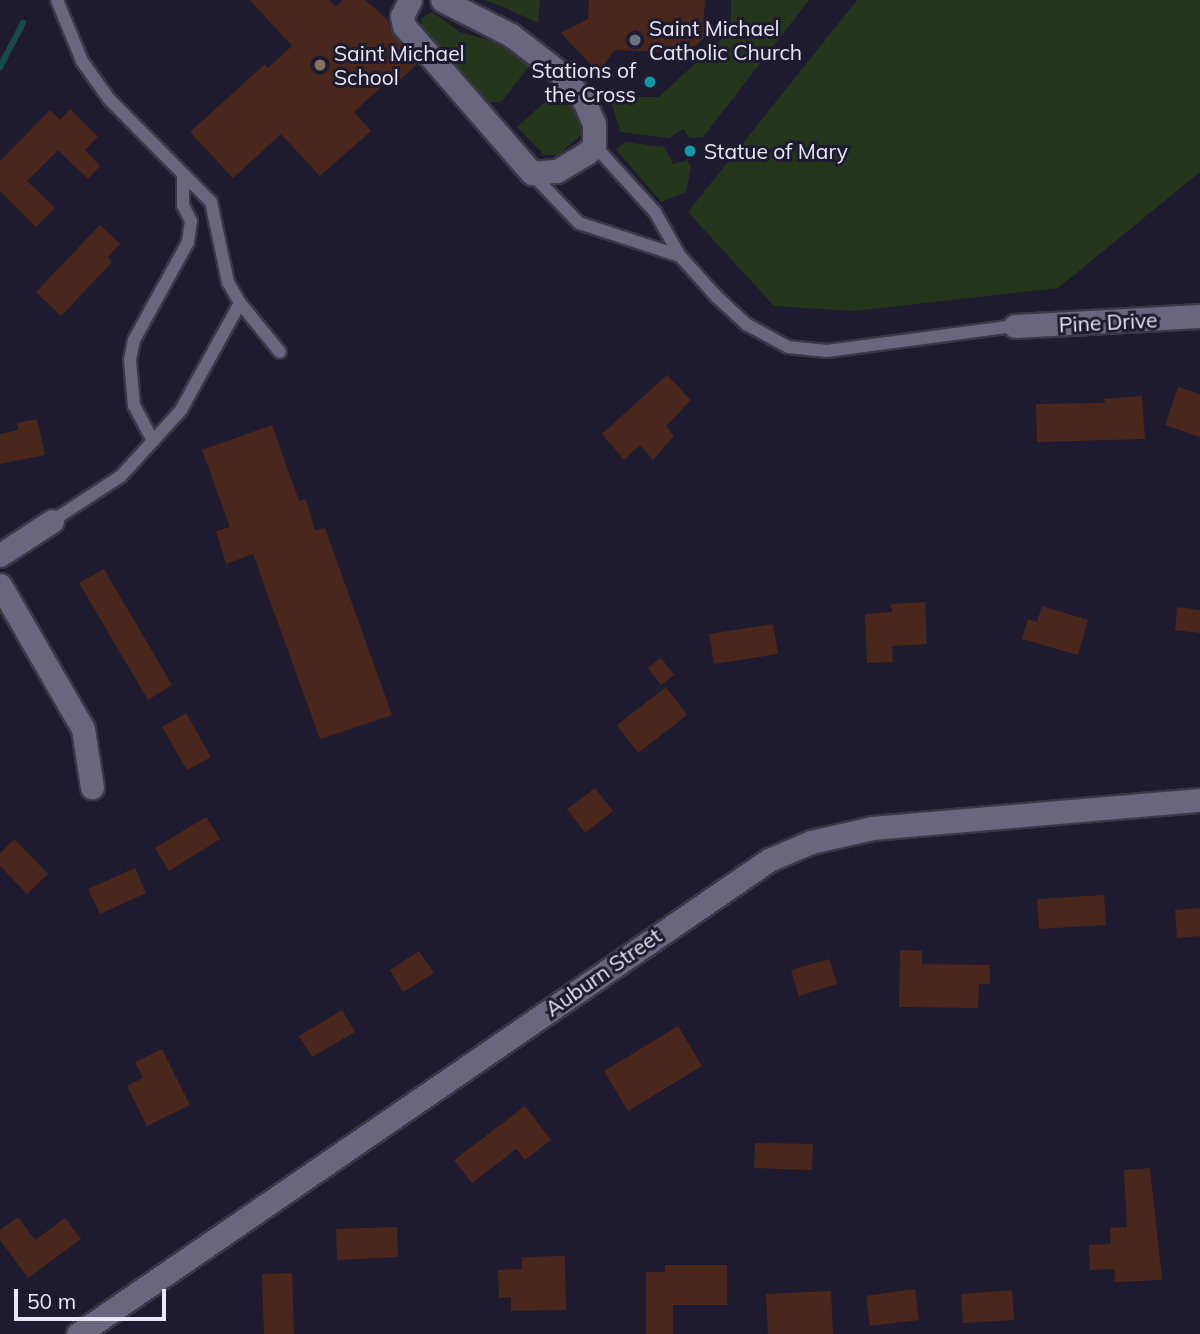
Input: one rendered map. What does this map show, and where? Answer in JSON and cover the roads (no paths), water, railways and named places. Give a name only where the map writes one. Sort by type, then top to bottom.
[{"type":"street","points":[[410,0],[402,16],[404,26],[532,173],[567,167],[594,145],[594,124],[584,102],[551,64],[511,36],[442,0]]},
{"type":"street","name":"Pine Drive","points":[[1015,326],[1200,316]]},
{"type":"street","points":[[0,555],[52,521]]},
{"type":"street","points":[[0,585],[83,729],[92,787]]},
{"type":"street","name":"Auburn Street","points":[[78,1334],[769,860],[835,835],[872,828],[1200,800]]},
{"type":"lane","points":[[57,0],[82,61],[110,99],[211,202],[228,282],[240,303],[280,352]]},
{"type":"lane","points":[[594,145],[655,212],[680,256],[746,324],[788,347],[827,351],[1015,326]]},
{"type":"lane","points":[[532,173],[579,223],[680,256]]},
{"type":"lane","points":[[153,441],[134,406],[130,360],[134,340],[188,242],[191,221],[183,205],[183,175]]},
{"type":"lane","points":[[52,521],[121,476],[181,410],[240,303]]},
{"type":"waterway","points":[[0,67],[23,23]]},
{"type":"place","name":"Saint Michael Catholic Church","points":[[635,40]]},
{"type":"place","name":"Saint Michael School","points":[[320,65]]},
{"type":"place","name":"Stations of the Cross","points":[[650,82]]},
{"type":"place","name":"Statue of Mary","points":[[690,151]]}]
